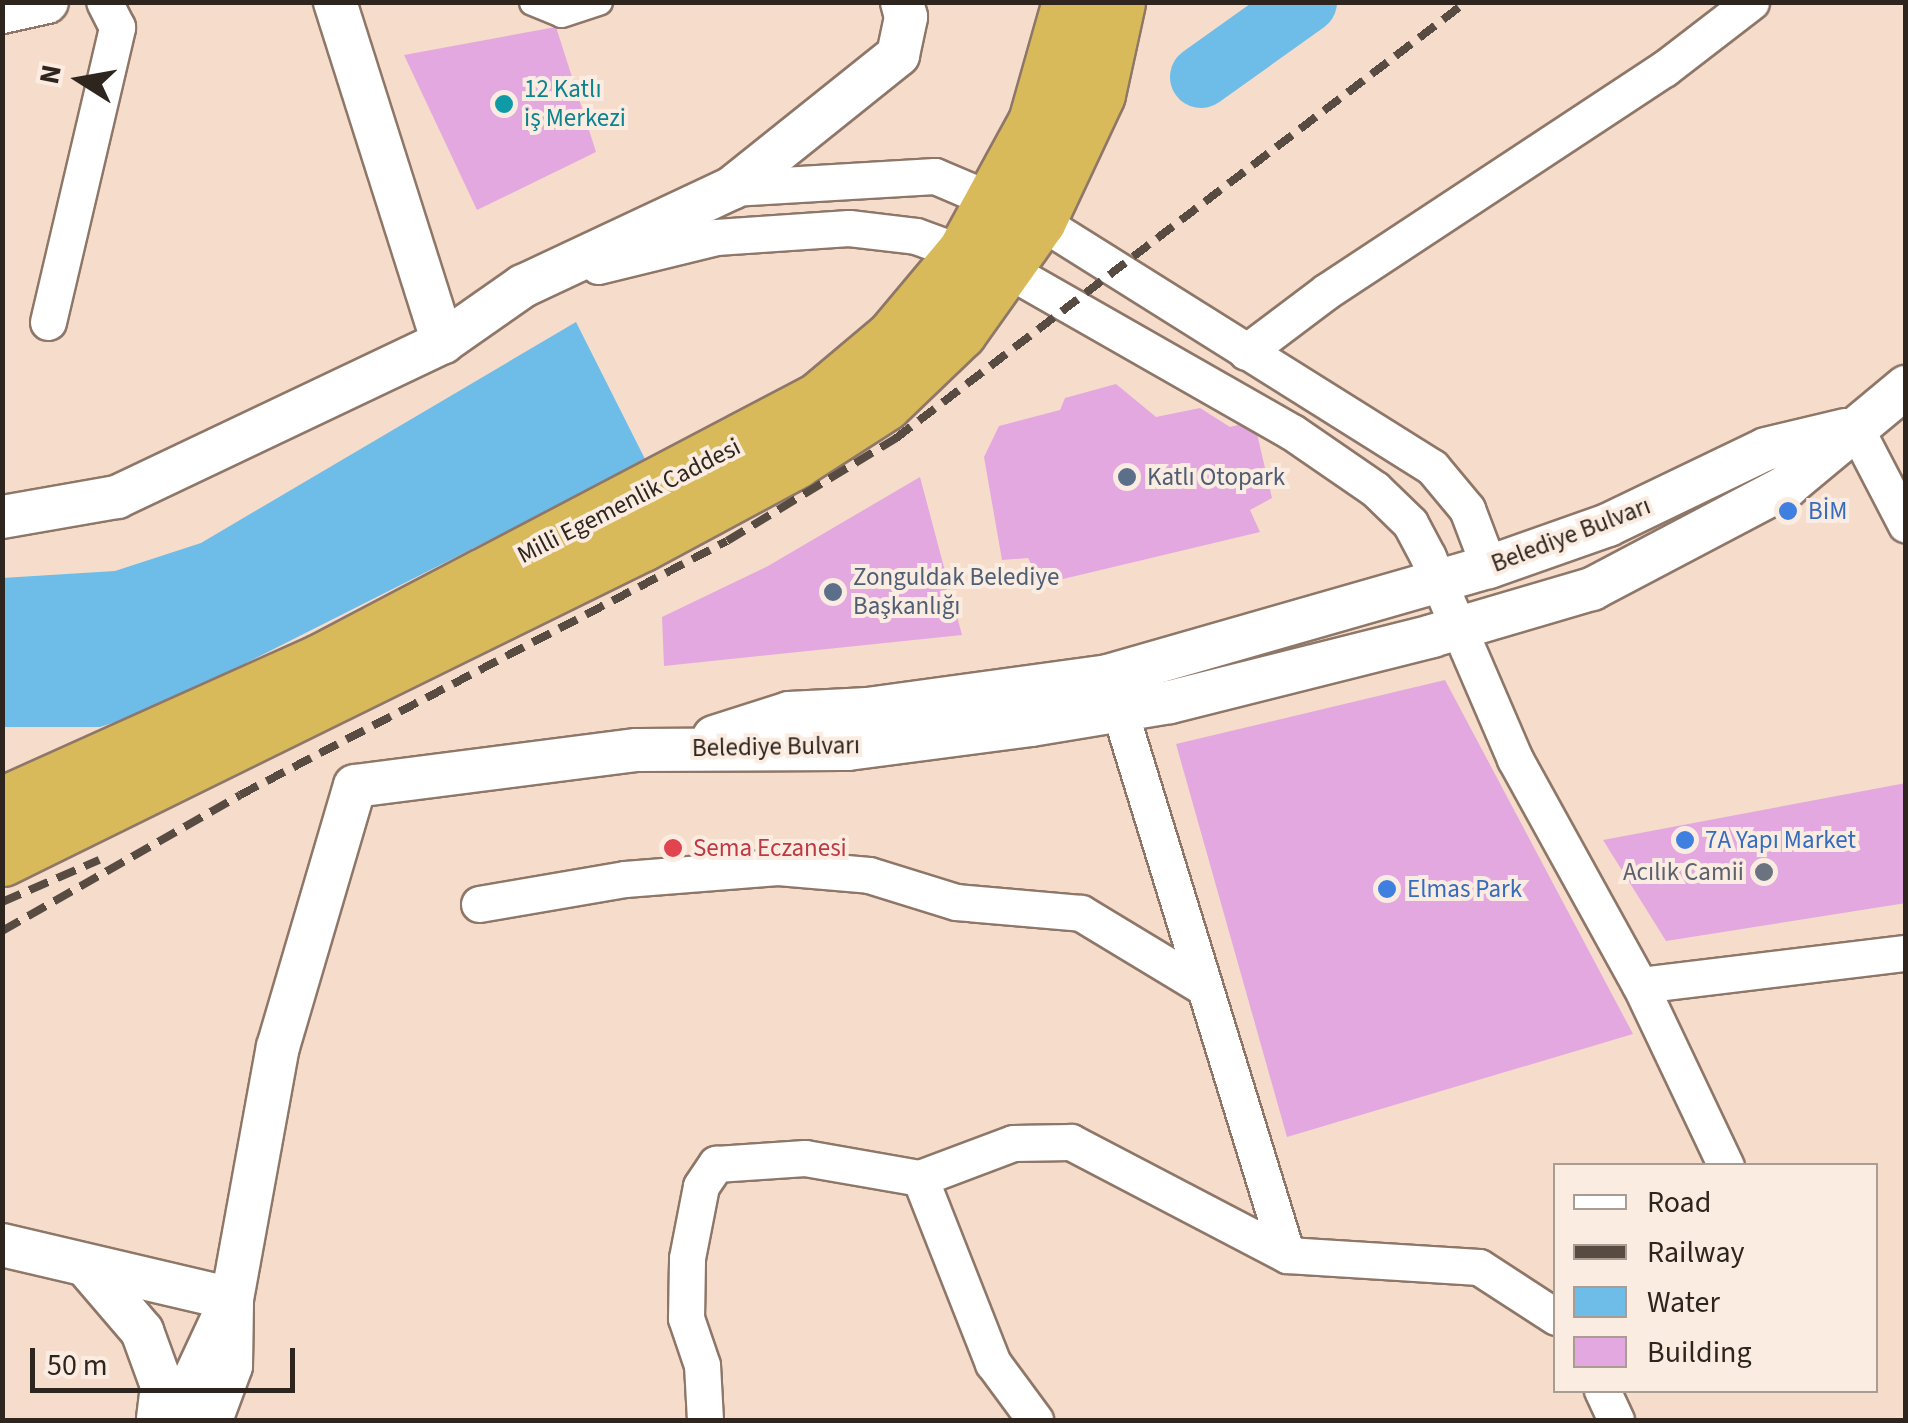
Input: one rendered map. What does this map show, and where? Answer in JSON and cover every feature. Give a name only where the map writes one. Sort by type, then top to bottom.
[{"type":"highway","points":[[1017,211],[1036,122],[1070,2]]},
{"type":"highway","points":[[2,858],[452,639],[794,462],[884,403],[959,331],[986,260],[1097,94],[1118,2]]},
{"type":"highway","name":"Milli Egemenlik Caddesi","points":[[2,805],[320,662],[819,400],[986,260]]},
{"type":"street","points":[[48,322],[117,27],[104,2]]},
{"type":"street","points":[[532,2],[561,14],[599,2]]},
{"type":"street","points":[[2,516],[117,497],[443,342],[524,286],[732,188],[898,54],[906,17],[902,2]]},
{"type":"street","points":[[1246,352],[1327,291],[1664,69],[1751,2]]},
{"type":"street","points":[[334,3],[443,342]]},
{"type":"street","points":[[732,188],[935,176],[1017,211],[1432,466],[1467,509],[1489,567]]},
{"type":"street","points":[[524,286],[716,237],[778,231],[866,230],[916,236],[986,260],[1292,432],[1375,489],[1410,524],[1454,630],[1515,759],[1640,986],[1725,1163]]},
{"type":"street","name":"Belediye Bulvarı","points":[[232,1299],[278,1048],[355,786],[678,748],[789,713],[1114,693],[1454,630],[1592,588],[1787,486],[1906,387]]},
{"type":"street","points":[[1855,427],[1906,525]]},
{"type":"street","name":"Belediye Bulvarı","points":[[1114,693],[1608,524],[1766,449],[1855,427]]},
{"type":"street","points":[[1114,693],[1200,985],[1287,1255]]},
{"type":"street","points":[[479,904],[625,879],[778,866],[869,875],[956,902],[1081,913],[1200,985]]},
{"type":"street","points":[[1640,986],[1906,952]]},
{"type":"street","points":[[705,1420],[702,1365],[686,1318],[687,1258],[701,1186],[716,1164],[806,1158],[920,1178],[1013,1142],[1071,1142],[1287,1255],[1479,1267],[1553,1315]]},
{"type":"street","points":[[920,1178],[993,1363],[1035,1420]]},
{"type":"street","points":[[2,1245],[88,1269],[232,1299]]},
{"type":"street","points":[[88,1269],[142,1331],[162,1386],[158,1420]]},
{"type":"street","points":[[176,1420],[232,1299]]},
{"type":"street","points":[[211,1420],[231,1366],[232,1299]]},
{"type":"street","points":[[1603,1393],[1616,1420]]},
{"type":"water","points":[[576,322],[646,461],[153,710],[100,727],[3,727],[2,578],[115,571],[201,543]]},
{"type":"building","name":"12 Katlı iş Merkezi","points":[[556,27],[596,152],[477,210],[404,55]]},
{"type":"building","name":"Katlı Otopark","points":[[1116,384],[1156,417],[1200,408],[1230,427],[1254,421],[1272,498],[1250,510],[1260,532],[1042,584],[1028,558],[1002,560],[984,457],[999,426],[1060,410],[1065,398]]},
{"type":"building","name":"Zonguldak Belediye Başkanlığı","points":[[920,477],[962,635],[664,666],[662,617],[768,566]]},
{"type":"building","name":"Elmas Park","points":[[1445,680],[1633,1034],[1287,1137],[1176,744]]},
{"type":"building","name":"Acılık Camii","points":[[1906,783],[1906,903],[1666,941],[1603,840]]},
{"type":"waterway","points":[[1201,77],[1306,2]]},
{"type":"railway","points":[[2,931],[240,795],[727,541],[895,439],[1466,2]]},
{"type":"railway","points":[[2,902],[99,860]]},
{"type":"place","name":"12 Katlı iş Merkezi","points":[[504,104]]},
{"type":"place","name":"Katlı Otopark","points":[[1127,477]]},
{"type":"place","name":"BİM","points":[[1788,511]]},
{"type":"place","name":"Zonguldak Belediye Başkanlığı","points":[[833,592]]},
{"type":"place","name":"7A Yapı Market","points":[[1685,840]]},
{"type":"place","name":"Sema Eczanesi","points":[[673,848]]},
{"type":"place","name":"Acılık Camii","points":[[1764,872]]},
{"type":"place","name":"Elmas Park","points":[[1387,889]]}]
